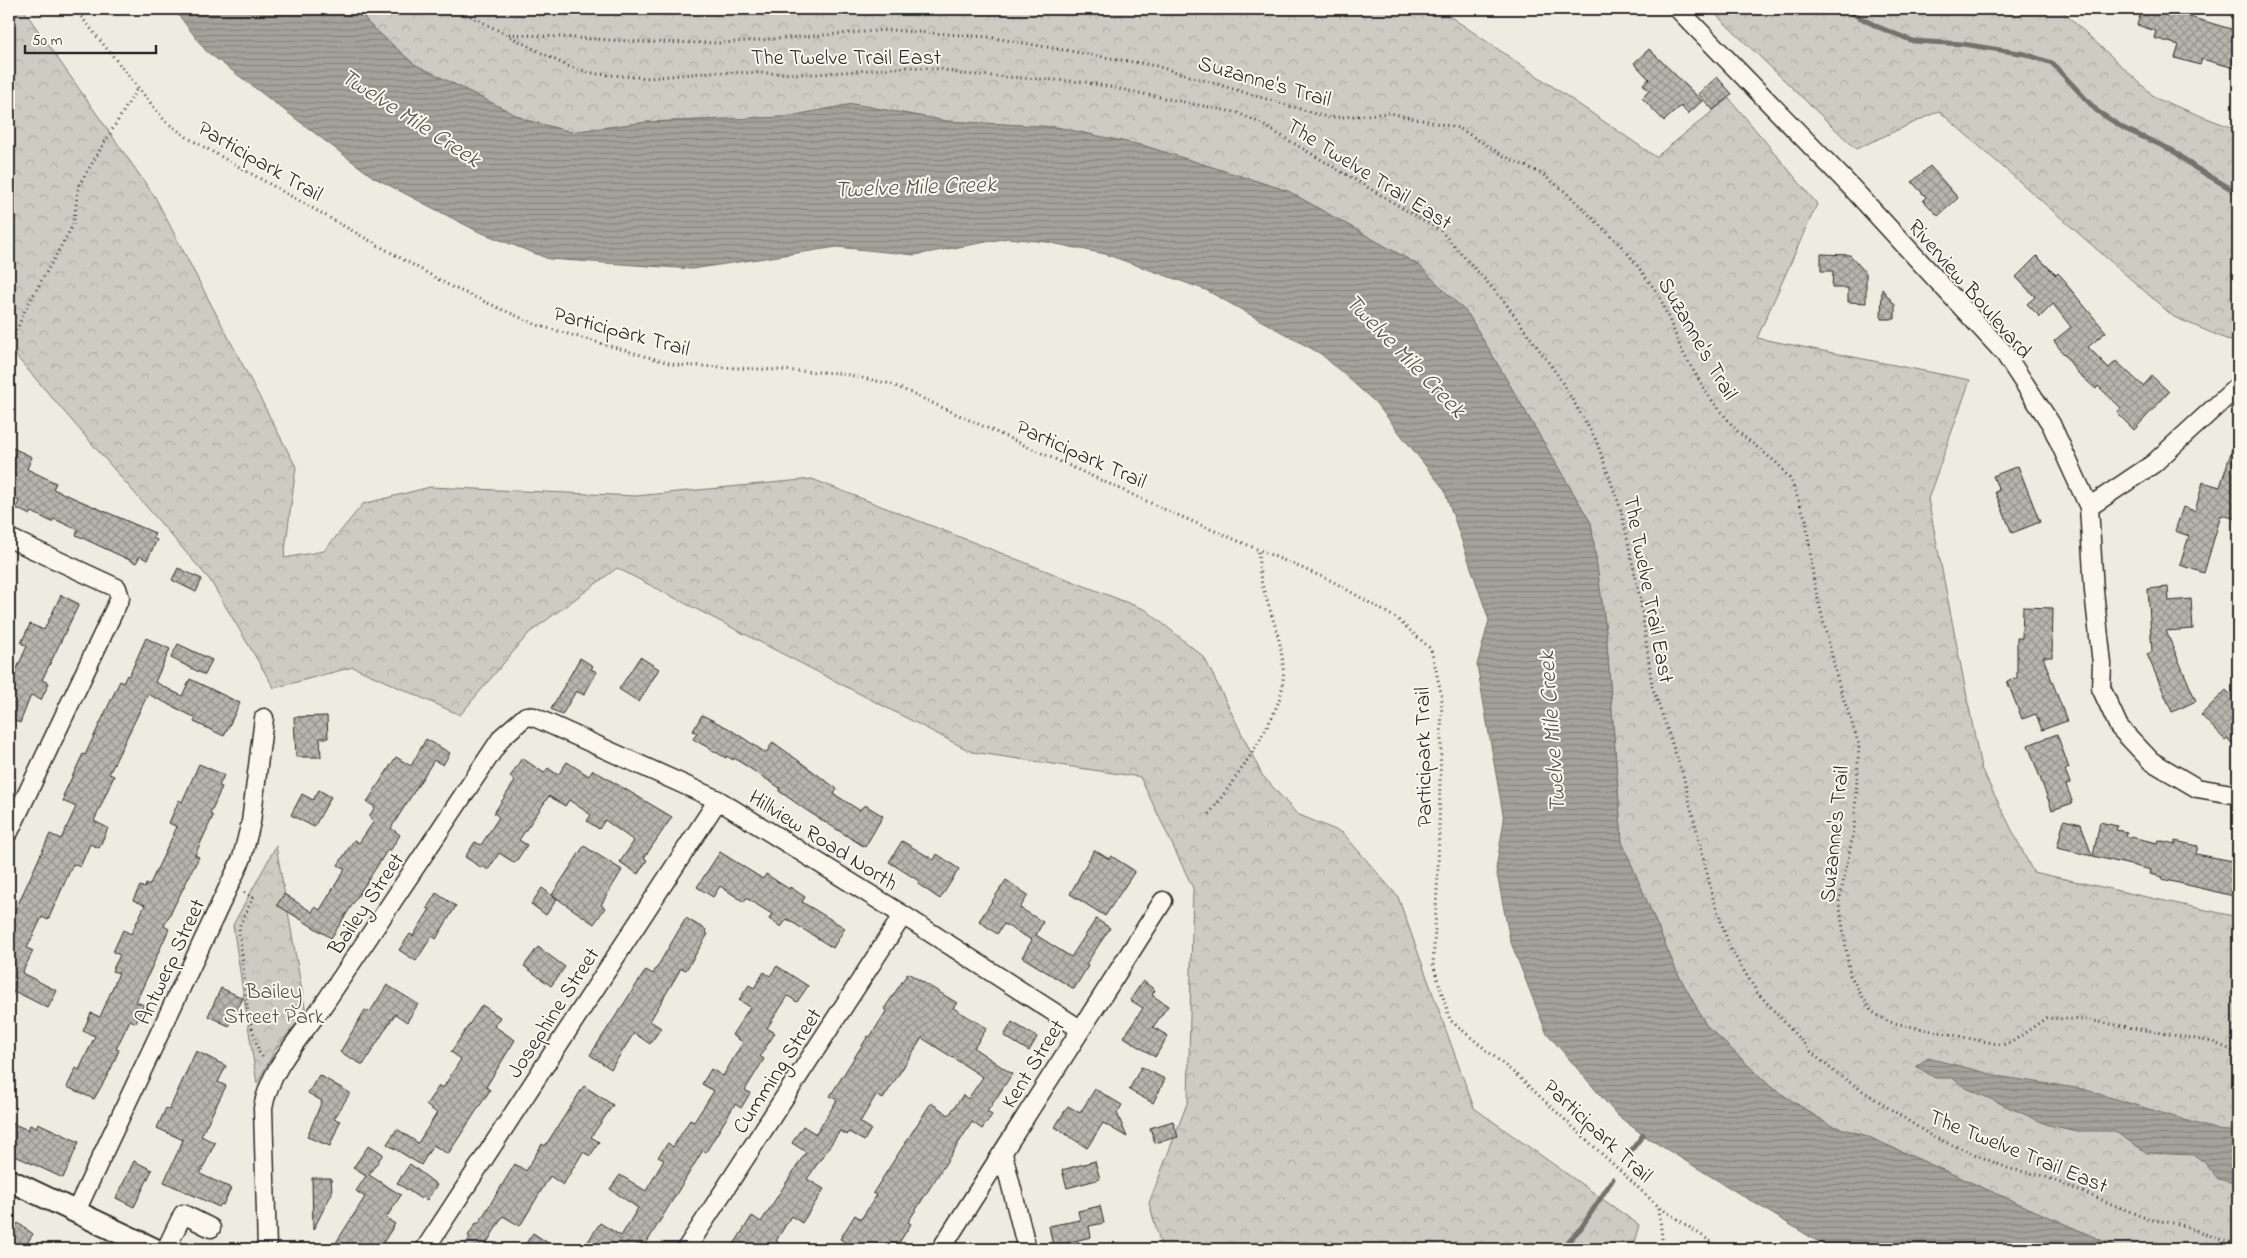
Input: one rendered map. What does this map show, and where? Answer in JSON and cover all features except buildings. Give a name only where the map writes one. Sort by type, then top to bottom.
[{"type":"main road","points":[[9,1180],[154,1249]]},
{"type":"street","name":"Riverview Boulevard","points":[[1678,9],[1852,188],[2005,354],[2051,424],[2089,507],[2094,590],[2102,664],[2101,688],[2118,727],[2151,761],[2197,788],[2238,795]]},
{"type":"street","points":[[2089,507],[2153,464],[2238,386]]},
{"type":"street","points":[[9,538],[117,588],[120,598],[9,832]]},
{"type":"street","name":"Bailey Street","points":[[267,1249],[263,1108],[266,1091],[275,1073],[313,1022],[502,737],[526,716],[529,716]]},
{"type":"street","name":"Hillview Road North","points":[[529,716],[718,800],[903,914],[1080,1029]]},
{"type":"street","name":"Antwerp Street","points":[[76,1211],[242,858],[252,822],[264,718]]},
{"type":"street","name":"Josephine Street","points":[[425,1249],[718,800]]},
{"type":"street","name":"Kent Street","points":[[941,1249],[1163,901]]},
{"type":"street","name":"Cumming Street","points":[[686,1249],[903,914]]},
{"type":"street","points":[[1003,1154],[1027,1249]]},
{"type":"street","points":[[166,1249],[182,1214],[211,1228]]},
{"type":"path","name":"Participark Trail","points":[[75,9],[165,121],[188,138],[452,287],[537,325],[676,365],[839,373],[891,384],[1332,581],[1396,618],[1431,649],[1442,697],[1438,872],[1433,964],[1450,1020],[1520,1078],[1659,1207],[1722,1249]]},
{"type":"path","name":"The Twelve Trail East","points":[[457,9],[567,66],[597,74],[650,78],[712,72],[816,74],[910,67],[941,69],[961,74],[1085,82],[1238,113],[1258,122],[1441,231],[1504,301],[1559,377],[1596,440],[1623,519],[1641,602],[1652,686],[1683,775],[1713,898],[1730,948],[1757,992],[1813,1054],[1836,1074],[1933,1137],[2010,1169],[2041,1175],[2148,1219],[2179,1224],[2228,1242],[2238,1243]]},
{"type":"path","name":"Suzanne's Trail","points":[[506,34],[644,42],[722,43],[889,30],[989,36],[1156,66],[1330,118],[1389,113],[1460,128],[1504,156],[1542,174],[1567,193],[1627,252],[1659,295],[1683,353],[1710,398],[1737,431],[1778,464],[1791,480],[1806,520],[1814,583],[1839,685],[1859,745],[1854,830],[1839,902],[1850,975],[1871,1011],[1889,1022],[2002,1045],[2012,1042],[2046,1018],[2088,1020],[2213,1042],[2238,1052]]},
{"type":"path","points":[[9,348],[26,308],[73,225],[80,185],[138,87]]},
{"type":"path","points":[[1209,814],[1234,780],[1265,728],[1280,699],[1284,678],[1281,652],[1272,611],[1261,583],[1258,549]]},
{"type":"path","points":[[231,883],[254,898],[239,927],[248,1014],[258,1052],[275,1073]]},
{"type":"path","points":[[1659,1207],[1663,1249]]},
{"type":"green space","points":[[9,9],[23,9],[155,197],[296,467],[284,558],[324,551],[363,504],[430,487],[636,496],[812,479],[1146,610],[1204,657],[1262,775],[1297,814],[1343,833],[1398,897],[1474,1108],[1639,1225],[1632,1249],[1162,1249],[1149,1203],[1188,1101],[1193,888],[1140,777],[972,752],[617,568],[529,633],[460,715],[353,667],[274,688],[210,580],[9,348]]},
{"type":"green space","points":[[360,9],[1439,9],[1656,157],[1729,98],[1817,204],[1757,338],[1970,380],[1928,499],[1981,768],[2033,872],[2238,917],[2238,1249],[2121,1249],[1864,1135],[1829,1125],[1771,1087],[1706,1025],[1676,970],[1622,842],[1606,631],[1591,523],[1468,314],[1420,266],[1288,191],[1145,146],[1056,127],[946,121],[853,104],[785,117],[647,122],[571,132],[526,120],[414,64],[368,23]]},
{"type":"green space","points":[[1710,9],[2060,9],[2157,99],[2238,130],[2238,344],[2174,317],[1939,111],[1856,149]]},
{"type":"green space","name":"Bailey Street Park","points":[[276,846],[306,1013],[276,1048],[257,1084],[233,925]]},
{"type":"water","name":"Twelve Mile Creek","points":[[174,9],[360,9],[368,23],[414,64],[526,120],[571,132],[647,122],[785,117],[853,104],[946,121],[1056,127],[1145,146],[1288,191],[1420,266],[1468,314],[1591,523],[1606,631],[1622,842],[1676,970],[1706,1025],[1771,1087],[1829,1125],[1864,1135],[2121,1249],[1830,1249],[1643,1135],[1617,1115],[1546,1032],[1510,940],[1496,869],[1504,820],[1477,665],[1489,620],[1444,489],[1375,402],[1321,354],[1206,290],[1105,254],[1047,242],[1008,238],[915,255],[837,247],[692,269],[549,259],[477,231],[373,177],[206,51]]},
{"type":"water","points":[[1928,1058],[2003,1077],[2083,1089],[2218,1130],[2238,1132],[2238,1184],[2218,1179],[2204,1162],[2194,1155],[2147,1153],[2114,1131],[2078,1131],[2048,1125],[1966,1088],[1952,1078],[1935,1078],[1916,1066]]},
{"type":"waterway","points":[[1844,9],[1878,27],[1913,41],[1963,44],[2025,54],[2052,63],[2097,111],[2125,129],[2174,151],[2194,167],[2238,193]]},
{"type":"waterway","points":[[1627,1156],[1643,1135]]},
{"type":"waterway","points":[[1561,1249],[1581,1228],[1613,1179]]}]
